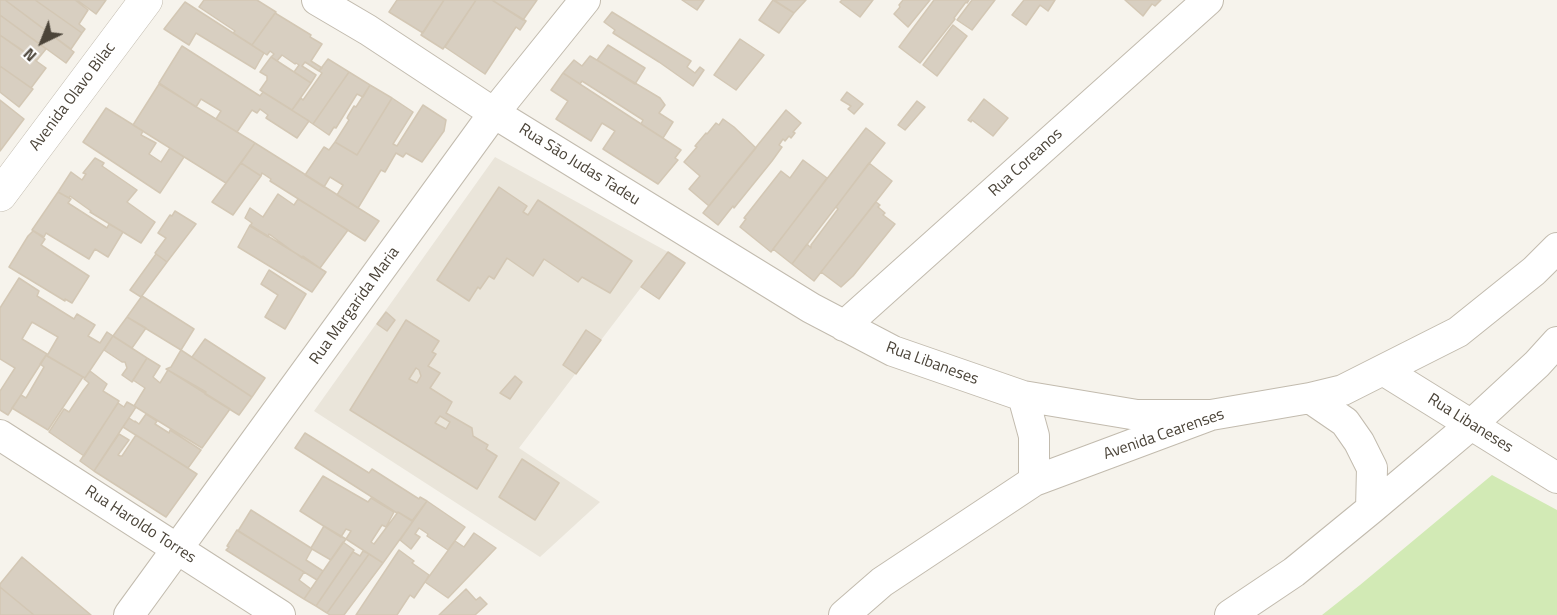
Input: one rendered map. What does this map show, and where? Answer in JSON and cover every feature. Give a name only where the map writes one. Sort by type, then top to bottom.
[{"type":"street","name":"Avenida Olavo Bilac","points":[[0,195],[147,0]]},
{"type":"street","name":"Rua São Judas Tadeu","points":[[317,0],[368,30],[494,113],[843,326]]},
{"type":"street","name":"Rua Margarida Maria","points":[[129,615],[494,113],[585,0]]},
{"type":"street","name":"Rua Coreanos","points":[[843,326],[1208,0]]},
{"type":"street","name":"Avenida Cearenses","points":[[844,615],[882,582],[1034,481],[1210,415],[1343,390],[1458,332],[1534,271],[1557,248]]},
{"type":"street","name":"Rua Libaneses","points":[[843,326],[892,351],[1023,396],[1137,415],[1210,415]]},
{"type":"street","points":[[1230,615],[1294,572],[1371,509],[1472,424],[1537,364],[1557,342]]},
{"type":"street","name":"Rua Libaneses","points":[[1383,370],[1557,478]]},
{"type":"street","points":[[1023,396],[1034,436],[1034,481]]},
{"type":"street","points":[[1310,398],[1345,422],[1359,441],[1372,468],[1371,509]]},
{"type":"street","name":"Rua Haroldo Torres","points":[[0,435],[280,615]]},
{"type":"shaded area","points":[[495,157],[668,252],[519,448],[600,502],[540,557],[314,411]]},
{"type":"green space","points":[[1492,475],[1557,510],[1557,615],[1322,615],[1360,585]]},
{"type":"building","points":[[0,0],[5,0],[74,52],[66,63],[0,15]]},
{"type":"building","points":[[5,0],[35,0],[82,33],[71,49]]},
{"type":"building","points":[[35,0],[75,0],[88,10],[79,24],[85,29],[82,33]]},
{"type":"building","points":[[77,0],[106,0],[96,14]]},
{"type":"building","points":[[204,0],[257,0],[276,12],[252,45],[199,7]]},
{"type":"building","points":[[397,0],[444,0],[423,33],[389,12]]},
{"type":"building","points":[[444,0],[476,0],[443,49],[421,35]]},
{"type":"building","points":[[476,0],[492,0],[526,21],[520,30],[516,27],[485,74],[445,47]]},
{"type":"building","points":[[492,0],[537,0],[523,20]]},
{"type":"building","points":[[682,0],[704,0],[697,10]]},
{"type":"building","points":[[773,0],[794,13],[779,33],[759,20]]},
{"type":"building","points":[[774,0],[806,0],[794,13]]},
{"type":"building","points":[[842,0],[873,0],[860,17],[840,2]]},
{"type":"building","points":[[903,0],[930,0],[908,27],[894,14]]},
{"type":"building","points":[[934,0],[969,0],[920,63],[899,47]]},
{"type":"building","points":[[972,0],[995,0],[972,30],[957,20]]},
{"type":"building","points":[[1024,0],[1055,0],[1048,11],[1040,5],[1026,25],[1012,15]]},
{"type":"building","points":[[1125,0],[1161,0],[1155,6],[1152,4],[1143,16]]},
{"type":"building","points":[[185,2],[264,53],[255,69],[196,33],[189,45],[164,29]]},
{"type":"building","points":[[612,12],[691,61],[687,67],[695,73],[700,67],[704,70],[693,86],[613,33],[615,30],[604,22]]},
{"type":"building","points":[[275,13],[322,44],[311,61],[322,68],[319,71],[305,62],[302,66],[316,75],[311,83],[294,72],[299,65],[296,63],[282,55],[277,61],[271,57],[274,54],[270,51],[267,55],[252,45]]},
{"type":"building","points":[[0,15],[46,49],[37,60],[0,35]]},
{"type":"building","points":[[953,25],[967,36],[937,76],[923,65]]},
{"type":"building","points":[[0,35],[46,68],[31,88],[0,66]]},
{"type":"building","points":[[740,39],[764,55],[736,90],[714,75]]},
{"type":"building","points":[[608,45],[645,68],[635,84],[597,60]]},
{"type":"building","points":[[182,46],[260,96],[263,92],[309,121],[297,138],[266,118],[268,115],[260,109],[257,113],[252,110],[237,132],[216,119],[221,111],[201,99],[196,107],[159,83]]},
{"type":"building","points":[[590,56],[660,98],[665,105],[659,113],[673,122],[663,138],[641,124],[643,120],[582,81],[580,84],[563,73],[574,60],[582,66]]},
{"type":"building","points":[[271,57],[311,83],[292,110],[260,90],[267,76],[260,72]]},
{"type":"building","points":[[328,59],[349,72],[313,124],[292,110],[301,98],[303,100],[322,73],[319,71]]},
{"type":"building","points":[[0,66],[33,89],[19,107],[0,92]]},
{"type":"building","points":[[349,72],[370,85],[363,97],[357,94],[336,128],[334,127],[329,135],[313,124]]},
{"type":"building","points":[[563,73],[681,150],[675,158],[678,160],[658,184],[603,149],[615,131],[602,123],[591,141],[556,119],[568,101],[551,90]]},
{"type":"building","points":[[159,84],[255,143],[226,183],[133,125]]},
{"type":"building","points":[[370,85],[392,98],[357,155],[335,142],[349,120],[347,118],[354,106],[356,107]]},
{"type":"building","points":[[847,92],[863,104],[854,114],[848,109],[851,106],[841,100]]},
{"type":"building","points":[[392,98],[413,112],[393,144],[397,146],[423,105],[446,120],[444,131],[422,162],[406,153],[403,157],[396,153],[385,172],[381,170],[358,208],[337,195],[343,185],[330,177],[324,187],[305,175],[324,147],[329,150],[335,142],[357,155]]},
{"type":"building","points":[[984,99],[1008,118],[993,136],[972,120],[971,122],[968,120]]},
{"type":"building","points":[[0,100],[24,119],[0,151]]},
{"type":"building","points":[[917,101],[925,107],[905,130],[898,125]]},
{"type":"building","points":[[106,108],[143,131],[141,135],[156,143],[149,154],[161,162],[170,148],[184,157],[160,193],[83,142]]},
{"type":"building","points":[[786,110],[801,123],[791,138],[789,136],[785,141],[783,139],[779,145],[782,147],[772,161],[718,225],[703,213]]},
{"type":"building","points":[[723,119],[756,148],[709,206],[689,189],[700,176],[684,162],[706,133],[716,123],[719,125]]},
{"type":"building","points":[[866,128],[885,143],[792,264],[773,249]]},
{"type":"building","points":[[255,143],[379,221],[365,241],[270,181],[271,179],[262,173],[261,176],[241,163]]},
{"type":"building","points":[[95,158],[104,163],[102,166],[137,190],[127,202],[155,222],[141,243],[90,212],[70,196],[69,198],[58,192],[71,172],[82,180],[86,174],[83,173]]},
{"type":"building","points":[[803,160],[827,178],[771,252],[740,227],[746,219],[744,218],[781,171],[790,178]]},
{"type":"building","points":[[241,163],[261,176],[233,215],[212,202]]},
{"type":"building","points":[[869,163],[892,181],[814,281],[792,264],[807,244],[811,248],[838,209],[836,207]]},
{"type":"building","points":[[499,187],[527,206],[523,212],[528,215],[538,200],[632,261],[610,293],[582,277],[578,282],[544,259],[533,276],[507,258],[494,279],[489,276],[469,301],[437,280]]},
{"type":"building","points":[[58,192],[71,199],[68,203],[107,228],[109,224],[123,232],[108,257],[95,249],[89,259],[46,233],[44,237],[32,230]]},
{"type":"building","points":[[278,194],[294,205],[298,199],[348,230],[320,268],[269,234],[268,237],[250,226],[252,223],[245,218],[250,208],[263,217]]},
{"type":"building","points":[[876,202],[885,213],[883,215],[895,224],[853,276],[841,287],[821,272]]},
{"type":"building","points":[[175,211],[196,224],[167,262],[155,253],[166,238],[158,233]]},
{"type":"building","points":[[250,225],[326,272],[312,292],[238,247]]},
{"type":"building","points":[[33,231],[45,239],[41,245],[89,276],[72,303],[9,267]]},
{"type":"building","points":[[668,252],[685,263],[659,299],[641,287]]},
{"type":"building","points":[[156,254],[167,262],[141,297],[130,290]]},
{"type":"building","points":[[269,270],[306,294],[285,329],[265,317],[278,295],[261,284]]},
{"type":"building","points":[[19,278],[39,291],[37,296],[74,319],[77,314],[95,325],[88,336],[100,343],[107,332],[113,336],[85,378],[47,356],[58,337],[32,322],[22,339],[47,354],[8,415],[0,410],[0,391],[15,368],[0,359],[0,308]]},
{"type":"building","points":[[142,296],[194,329],[181,350],[127,317]]},
{"type":"building","points":[[386,312],[395,320],[387,331],[377,324]]},
{"type":"building","points":[[127,317],[146,328],[132,348],[113,336]]},
{"type":"building","points":[[406,320],[439,341],[432,352],[436,354],[428,366],[440,373],[430,388],[452,402],[446,413],[472,428],[473,436],[488,445],[486,449],[497,456],[477,489],[350,410]],"holes":[[[416,368],[421,376],[417,383],[409,379]],[[440,416],[450,422],[446,429],[435,423]]]},
{"type":"building","points":[[586,330],[601,340],[576,374],[563,365]]},
{"type":"building","points":[[113,336],[147,358],[132,382],[122,375],[127,368],[125,362],[104,350]]},
{"type":"building","points":[[205,339],[265,378],[252,397],[192,357]]},
{"type":"building","points":[[181,350],[252,397],[239,415],[205,394],[206,392],[166,369],[171,367]]},
{"type":"building","points":[[46,355],[83,377],[48,430],[12,408],[21,395],[26,398],[44,367],[40,364]]},
{"type":"building","points":[[147,358],[160,366],[153,377],[160,383],[168,370],[230,409],[202,448],[134,406],[145,388],[133,380]]},
{"type":"building","points":[[90,371],[107,384],[103,391],[119,401],[84,456],[49,432],[64,409],[69,412],[89,383],[84,379]]},
{"type":"building","points":[[515,376],[522,382],[510,399],[500,393]]},
{"type":"building","points":[[127,402],[136,407],[94,471],[80,461],[118,403],[124,407]]},
{"type":"building","points":[[146,414],[157,421],[155,424],[169,433],[170,430],[201,450],[188,468],[123,427],[129,418],[139,424]]},
{"type":"building","points":[[305,433],[369,473],[372,469],[419,499],[420,497],[427,501],[412,521],[397,513],[295,448]]},
{"type":"building","points":[[119,434],[129,440],[118,455],[122,456],[136,435],[197,474],[166,517],[94,471]]},
{"type":"building","points":[[522,459],[559,483],[535,520],[499,497]]},
{"type":"building","points":[[323,476],[368,502],[371,498],[394,512],[386,527],[382,525],[371,542],[374,544],[398,512],[413,521],[383,563],[346,539],[351,531],[346,529],[341,537],[300,511]]},
{"type":"building","points":[[427,501],[465,527],[448,550],[419,528],[415,534],[420,537],[411,549],[400,540]]},
{"type":"building","points":[[251,510],[311,548],[324,526],[346,539],[331,560],[312,549],[306,560],[323,571],[317,580],[238,531]]},
{"type":"building","points":[[237,530],[304,572],[299,580],[311,589],[304,599],[226,550]]},
{"type":"building","points":[[474,533],[496,548],[448,598],[425,582],[455,541],[464,547]]},
{"type":"building","points":[[343,542],[354,550],[316,606],[304,599]]},
{"type":"building","points":[[399,550],[429,575],[425,582],[414,598],[410,595],[397,615],[356,615]]},
{"type":"building","points":[[363,551],[369,554],[327,613],[316,606],[353,552],[360,556]]},
{"type":"building","points":[[369,554],[383,563],[344,615],[327,613]]},
{"type":"building","points":[[22,557],[91,615],[34,615],[0,587]]},
{"type":"building","points":[[0,587],[34,615],[0,615]]},
{"type":"building","points":[[466,589],[476,600],[480,597],[487,604],[475,615],[439,615]]}]
